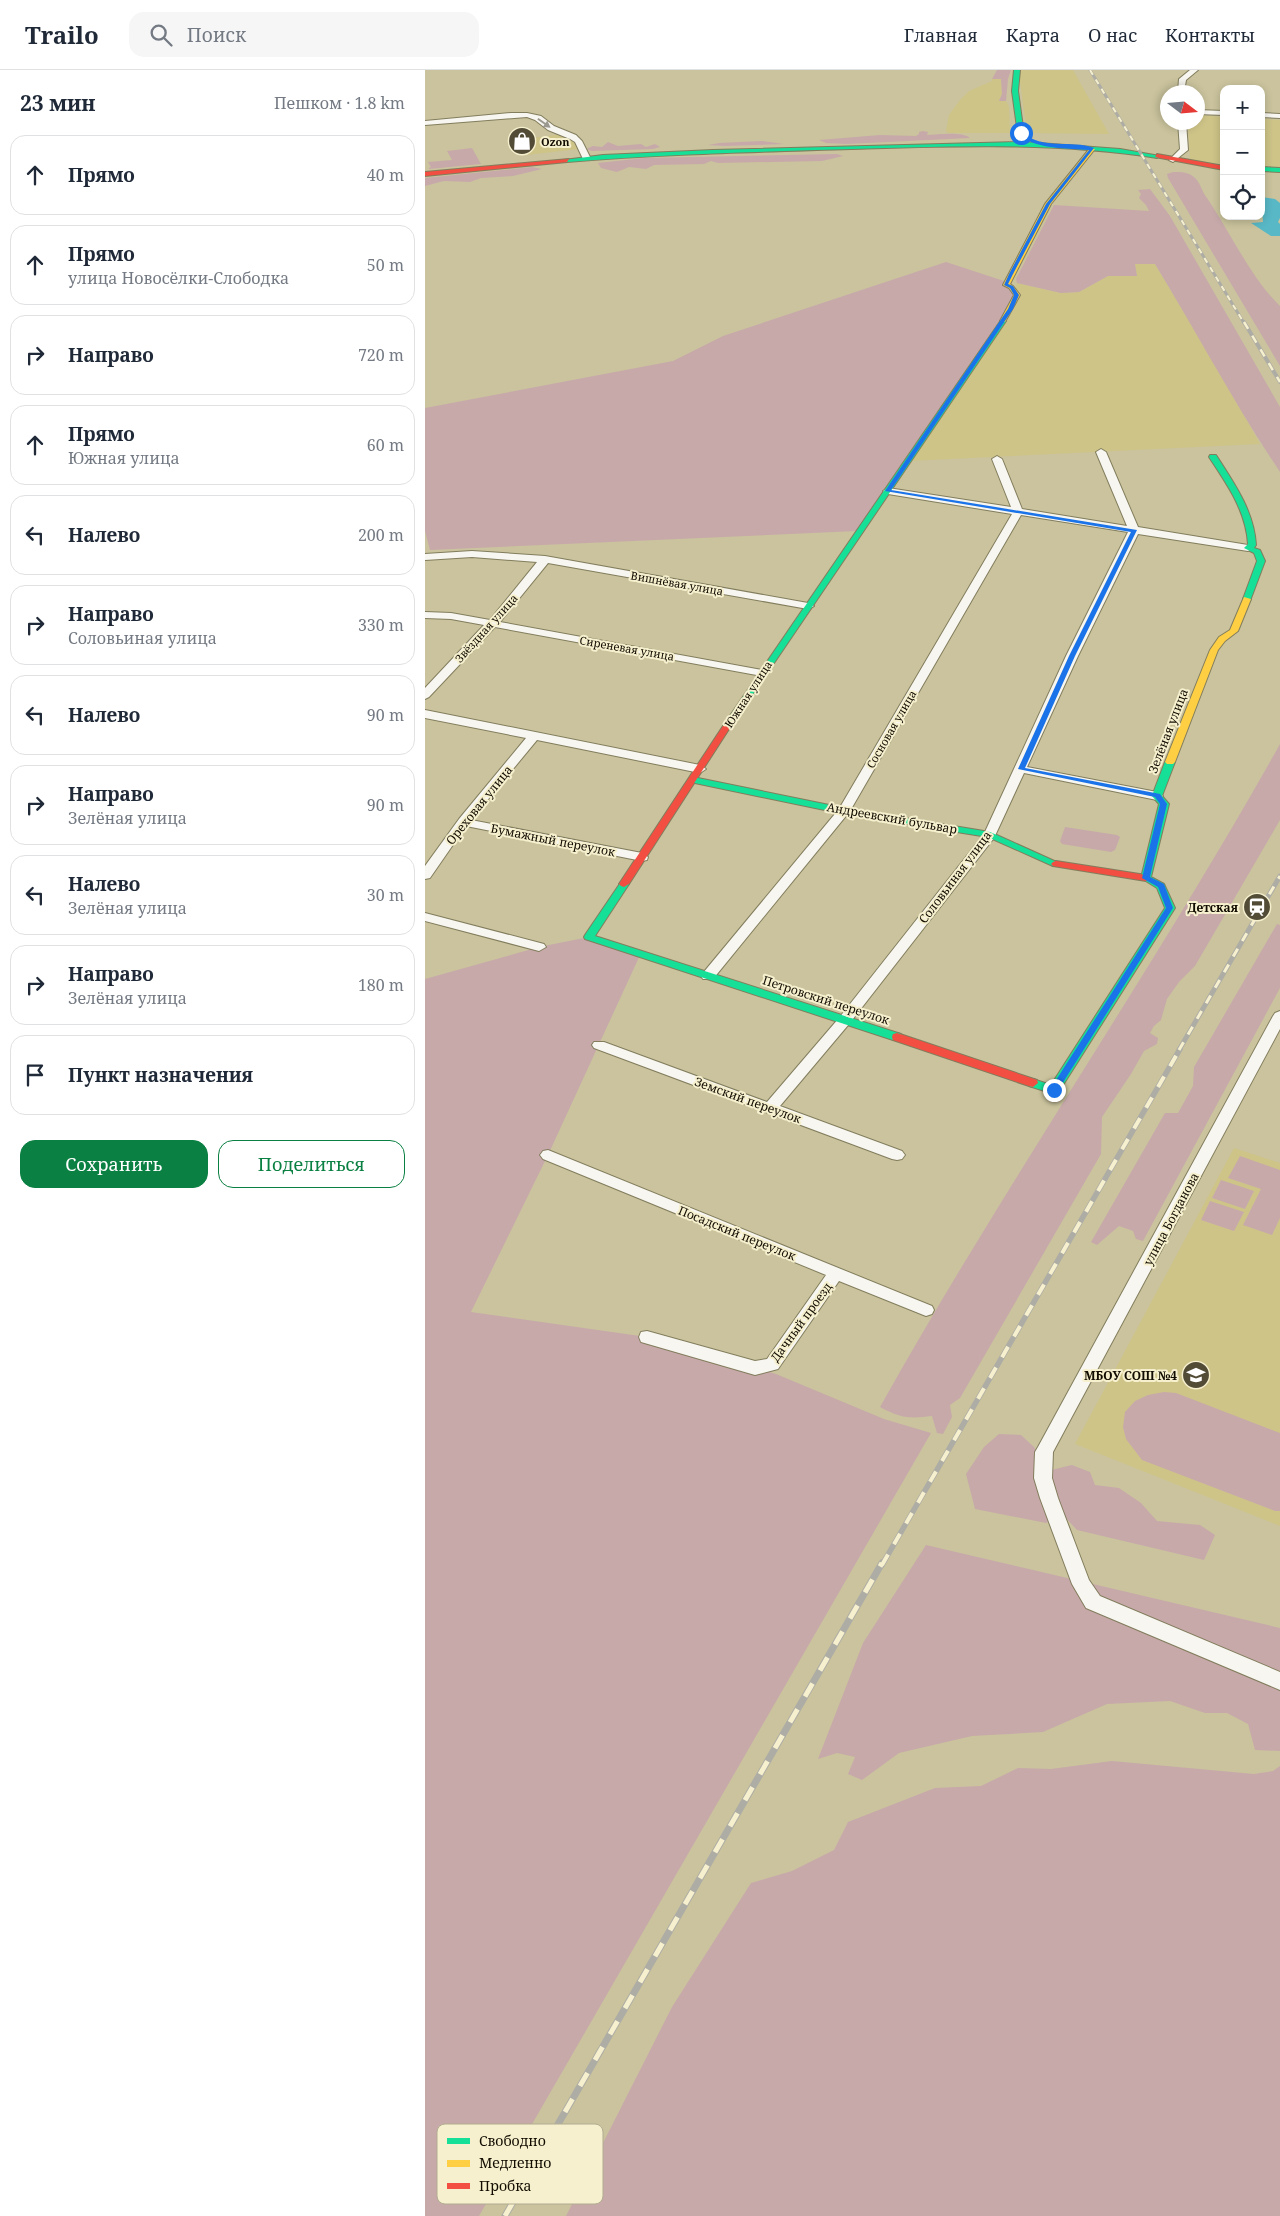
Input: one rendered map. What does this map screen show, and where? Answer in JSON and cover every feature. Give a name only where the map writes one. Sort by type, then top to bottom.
[{"type":"street","points":[[1017,70],[1015,91],[1021,138]]},
{"type":"street","points":[[1182,85],[1183,79],[1194,70]]},
{"type":"street","points":[[1205,112],[1220,113]]},
{"type":"street","points":[[425,123],[521,114],[538,118],[551,128],[565,133],[578,141],[586,157]]},
{"type":"street","points":[[1265,115],[1280,116]]},
{"type":"street","points":[[1173,160],[1184,150],[1183,130]]},
{"type":"street","points":[[425,174],[586,157],[647,153],[996,143],[1021,138],[1044,145],[1153,155],[1190,164],[1220,168]]},
{"type":"street","name":"Южная улица","points":[[589,937],[761,673],[913,455],[1011,309],[1017,295],[1011,287],[1006,285],[1011,274],[1048,204],[1092,148]]},
{"type":"street","points":[[1265,169],[1280,170]]},
{"type":"street","points":[[1101,452],[1134,530]]},
{"type":"street","points":[[888,491],[1248,548],[1252,545],[1253,539],[1250,526],[1234,491],[1213,457]]},
{"type":"street","points":[[997,459],[1018,512]]},
{"type":"street","name":"Сосновая улица","points":[[708,976],[845,811],[1018,512]]},
{"type":"street","name":"Соловьиная улица","points":[[770,1108],[844,1021],[990,835],[1072,656],[1134,530]]},
{"type":"street","name":"Зелёная улица","points":[[1157,796],[1214,650],[1222,639],[1234,631],[1261,561],[1257,552],[1248,548]]},
{"type":"street","name":"Вишнёвая улица","points":[[425,557],[472,554],[545,559],[808,606]]},
{"type":"street","name":"Звёздная улица","points":[[425,695],[492,624],[545,559]]},
{"type":"street","name":"Сиреневая улица","points":[[425,615],[451,616],[761,673]]},
{"type":"street","name":"Андреевский бульвар","points":[[425,714],[534,736],[845,811],[990,835],[1051,863],[1146,878]]},
{"type":"street","name":"Ореховая улица","points":[[425,875],[463,822],[534,736]]},
{"type":"street","points":[[1021,769],[1157,796],[1164,804],[1146,878]]},
{"type":"street","name":"Бумажный переулок","points":[[463,822],[642,857]]},
{"type":"street","name":"Петровский переулок","points":[[589,937],[1054,1090],[1170,908],[1161,886],[1146,878]]},
{"type":"street","points":[[425,917],[539,947]]},
{"type":"street","name":"улица Богданова","points":[[1280,1016],[1044,1452],[1043,1478],[1081,1584],[1093,1602],[1280,1681]]},
{"type":"street","name":"Земский переулок","points":[[599,1045],[897,1155]]},
{"type":"street","name":"Посадский переулок","points":[[548,1155],[926,1310]]},
{"type":"street","name":"Дачный проезд","points":[[647,1337],[755,1368],[772,1364],[836,1274]]},
{"type":"shaded area","points":[[997,70],[1011,70],[1008,79],[1006,101],[999,101],[1002,94],[1001,79],[992,79]]},
{"type":"shaded area","points":[[1021,70],[1073,70],[1109,134],[1027,133],[1019,74]]},
{"type":"shaded area","points":[[1001,78],[1002,94],[999,101],[1006,101],[1009,107],[1010,133],[948,133],[946,131],[949,115],[969,91],[992,81],[992,79]]},
{"type":"shaded area","points":[[1205,116],[1220,117],[1220,164],[1196,162],[1190,159],[1188,130],[1205,130]]},
{"type":"shaded area","points":[[1265,119],[1280,120],[1280,167],[1265,166]]},
{"type":"shaded area","points":[[919,132],[928,132],[927,135],[955,134],[970,138],[847,144],[826,143],[819,140],[880,135],[916,136]]},
{"type":"shaded area","points":[[563,134],[571,138],[579,149],[526,155],[516,140]]},
{"type":"shaded area","points":[[762,141],[784,144],[708,145],[719,143]]},
{"type":"shaded area","points":[[608,142],[618,146],[641,144],[646,147],[655,144],[660,147],[653,149],[592,151],[586,149],[593,146],[602,147]]},
{"type":"shaded area","points":[[472,148],[481,164],[429,169],[431,167],[428,162],[452,160],[447,151]]},
{"type":"shaded area","points":[[837,154],[843,156],[822,161],[718,163],[711,161],[704,164],[654,165],[646,169],[629,167],[617,172],[601,168],[598,163],[644,158]]},
{"type":"shaded area","points":[[532,167],[542,169],[513,176],[481,178],[470,182],[444,181],[425,186],[425,178]]},
{"type":"shaded area","points":[[1173,172],[1188,173],[1197,180],[1250,268],[1269,295],[1280,306],[1280,366],[1168,178],[1167,174]]},
{"type":"shaded area","points":[[1150,189],[1170,216],[1280,407],[1280,472],[1263,447],[1155,264],[1135,264],[1137,276],[1108,276],[1079,292],[1061,293],[1017,283],[1016,279],[1054,205],[1149,211],[1139,198],[1141,194],[1138,190]]},
{"type":"shaded area","points":[[946,262],[1007,282],[1017,295],[857,531],[430,550],[425,531],[425,408],[673,361],[723,336]]},
{"type":"shaded area","points":[[1135,264],[1155,264],[1218,368],[1260,444],[909,461],[1015,291],[1017,283],[1061,293],[1079,292],[1108,276],[1137,276]]},
{"type":"shaded area","points":[[1280,744],[1280,820],[1195,966],[1179,982],[1167,999],[1161,1020],[1150,1033],[1158,1038],[1157,1044],[1144,1051],[1102,1117],[1101,1154],[960,1398],[950,1405],[952,1417],[943,1434],[937,1433],[932,1416],[905,1417],[880,1407],[978,1240],[1182,911]]},
{"type":"shaded area","points":[[1065,827],[1120,837],[1115,850],[1111,852],[1062,844],[1060,841]]},
{"type":"shaded area","points":[[1277,924],[1280,925],[1280,988],[1143,1241],[1136,1239],[1133,1231],[1119,1226],[1097,1245],[1091,1242],[1165,1113],[1178,1113],[1193,1086],[1194,1067]]},
{"type":"shaded area","points":[[589,937],[641,953],[548,1155],[471,1312],[647,1337],[776,1374],[884,1419],[931,1433],[532,2124],[437,2124],[437,2204],[486,2204],[479,2216],[425,2216],[425,979],[539,947]]},
{"type":"shaded area","name":"МБОУ СОШ №4","points":[[1234,1148],[1280,1163],[1280,1526],[1075,1444]]},
{"type":"shaded area","points":[[1240,1156],[1280,1170],[1280,1218],[1272,1235],[1243,1225],[1261,1189],[1228,1178]]},
{"type":"shaded area","points":[[1221,1180],[1254,1191],[1245,1209],[1212,1198]]},
{"type":"shaded area","points":[[1210,1201],[1244,1212],[1234,1231],[1201,1220]]},
{"type":"shaded area","points":[[1164,1392],[1176,1393],[1280,1433],[1280,1511],[1275,1511],[1142,1460],[1126,1439],[1123,1427],[1125,1412],[1135,1401],[1148,1395]]},
{"type":"shaded area","points":[[999,1434],[1021,1435],[1034,1447],[1047,1471],[1072,1465],[1090,1472],[1095,1485],[1119,1488],[1141,1503],[1157,1521],[1200,1525],[1215,1535],[1204,1560],[1077,1530],[1063,1515],[1046,1523],[975,1509],[966,1474],[984,1447]]},
{"type":"shaded area","points":[[926,1545],[1280,1628],[1280,1751],[1255,1750],[1248,1724],[1227,1713],[1205,1713],[1170,1701],[1107,1704],[1043,1732],[972,1736],[899,1753],[862,1780],[848,1774],[855,1757],[837,1753],[818,1759],[863,1643]]},
{"type":"shaded area","points":[[1112,1761],[1254,1774],[1273,1771],[1280,1766],[1280,2216],[566,2216],[572,2204],[603,2204],[603,2143],[672,2007],[751,1883],[792,1871],[834,1850],[848,1822],[935,1788],[981,1786],[1018,1768],[1051,1769]]},
{"type":"water","points":[[1265,198],[1275,199],[1280,203],[1280,218],[1278,222],[1280,224],[1280,236],[1271,236],[1251,223],[1263,222],[1263,220],[1265,220]]},
{"type":"railway","points":[[1090,70],[1244,323]]},
{"type":"railway","points":[[1244,322],[1280,382]]},
{"type":"railway","points":[[1179,1050],[1280,876]]},
{"type":"railway","points":[[882,1565],[1180,1049]]},
{"type":"railway","points":[[558,2124],[882,1563]]},
{"type":"railway","points":[[505,2216],[512,2204]]},
{"type":"traffic: fast","points":[[1017,70],[1015,91],[1022,143]]},
{"type":"traffic: fast","points":[[567,160],[713,151],[971,144],[1046,144],[1120,150],[1157,156]]},
{"type":"traffic: fast","points":[[1265,169],[1280,170]]},
{"type":"traffic: fast","points":[[727,726],[1003,321]]},
{"type":"traffic: fast","points":[[1213,457],[1233,488],[1249,522],[1252,545],[1248,548],[1257,552],[1261,561],[1247,599]]},
{"type":"traffic: fast","points":[[1033,1083],[1054,1090],[1170,908],[1161,886],[1146,878],[1164,804],[1157,796],[1170,762]]},
{"type":"traffic: fast","points":[[693,780],[844,811],[990,835],[1056,864]]},
{"type":"traffic: fast","points":[[624,884],[589,937],[897,1037]]},
{"type":"traffic: slow","points":[[1003,321],[1017,295],[1011,287],[1006,285],[1048,204],[1092,149]]},
{"type":"traffic: slow","points":[[1170,762],[1214,650],[1222,639],[1234,631],[1247,599]]},
{"type":"traffic: jam","points":[[1157,156],[1220,167]]},
{"type":"traffic: jam","points":[[425,174],[567,160]]},
{"type":"traffic: jam","points":[[624,884],[727,726]]},
{"type":"traffic: jam","points":[[1056,864],[1146,878]]},
{"type":"traffic: jam","points":[[897,1037],[1033,1083]]},
{"type":"place","name":"Ozon","points":[[522,141]]},
{"type":"place","name":"Детская","points":[[1257,907]]},
{"type":"place","name":"МБОУ СОШ №4","points":[[1196,1375]]},
{"type":"route","points":[[1021,133],[1032,142],[1044,145],[1092,148],[1086,159],[1048,204],[1011,274],[1006,285],[1011,287],[1017,295],[1011,309],[888,491],[1134,530],[1072,656],[1021,769],[1157,796],[1164,804],[1146,878],[1161,886],[1170,908],[1054,1090]]}]
